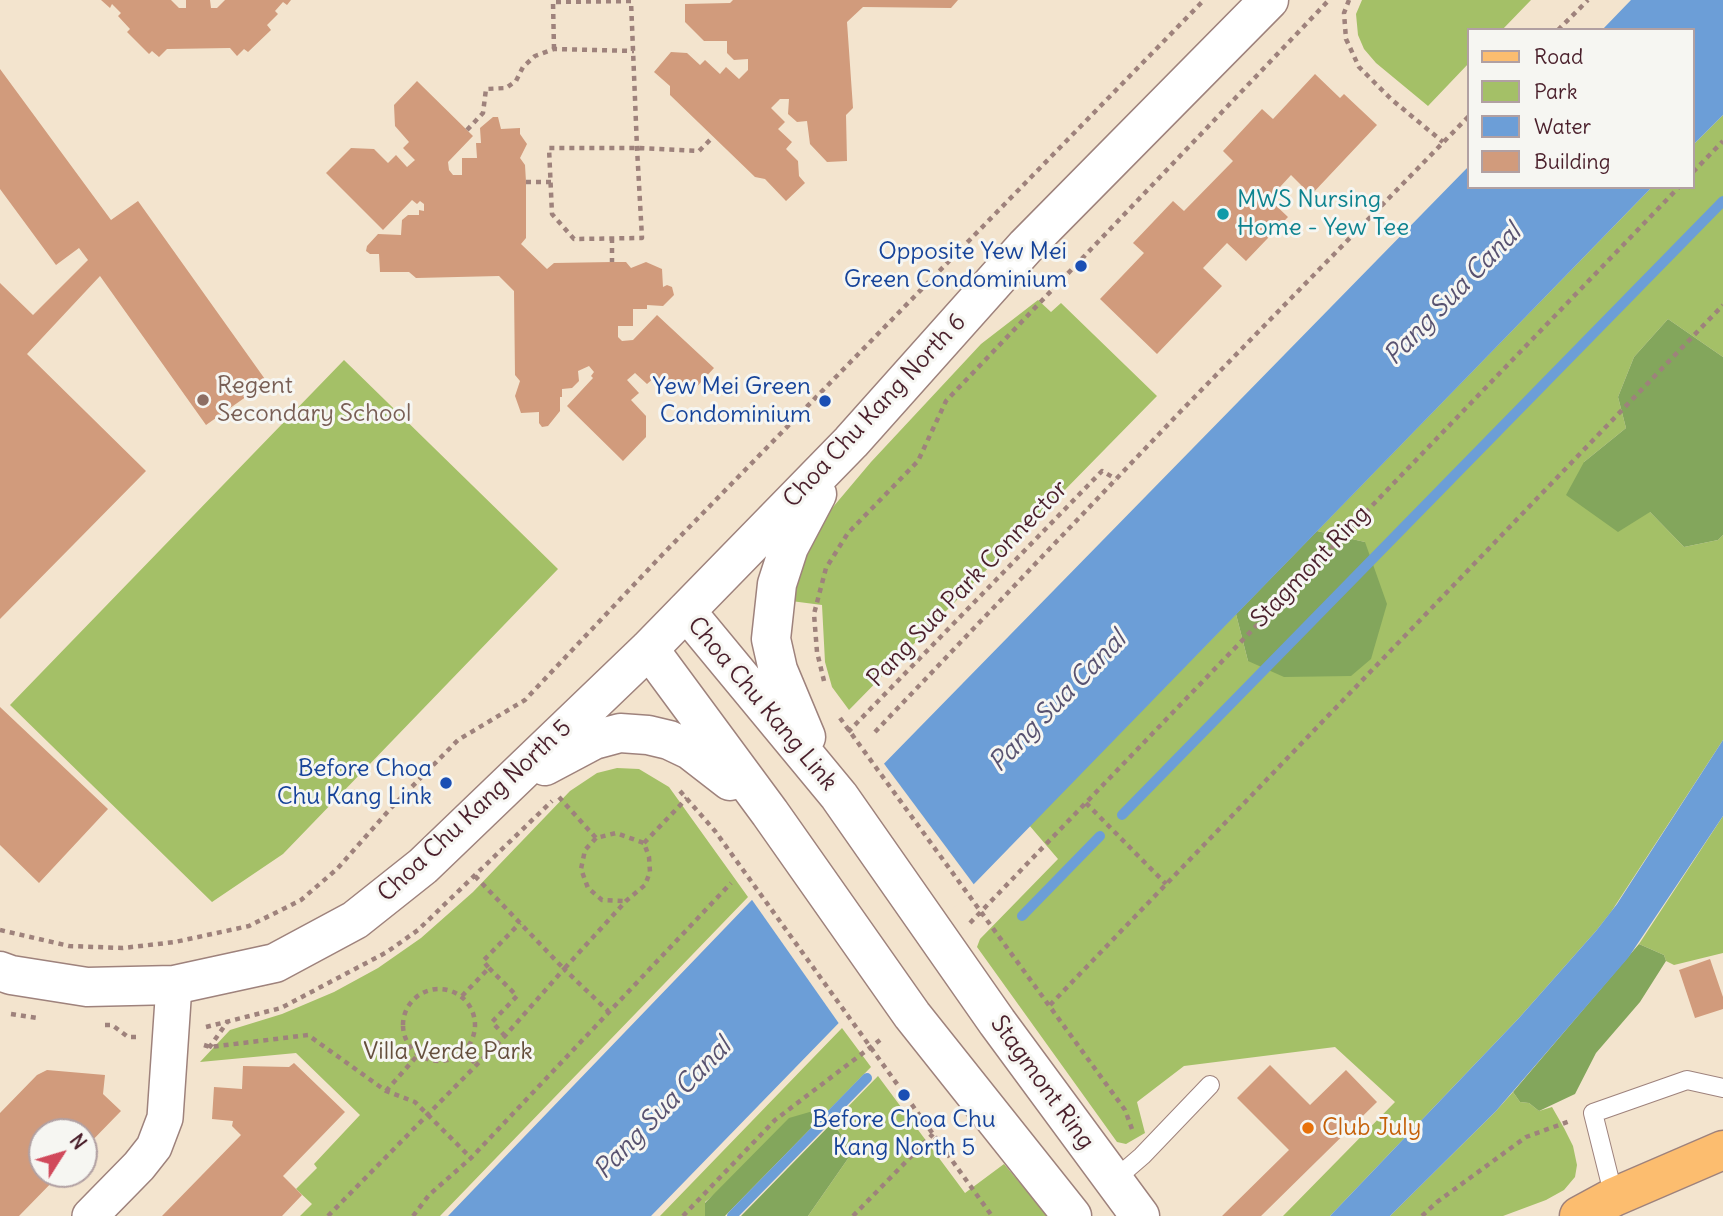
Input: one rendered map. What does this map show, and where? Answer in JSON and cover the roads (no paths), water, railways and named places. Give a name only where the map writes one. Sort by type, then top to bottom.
[{"type":"main road","points":[[1579,1216],[1614,1197],[1723,1150]]},
{"type":"street","name":"Choa Chu Kang North 6","points":[[686,611],[850,442],[1026,246],[1269,0]]},
{"type":"street","points":[[832,788],[778,670],[771,639],[777,584],[789,547],[810,506],[850,442]]},
{"type":"street","name":"Choa Chu Kang Link","points":[[649,649],[686,611],[832,788],[940,941]]},
{"type":"street","points":[[649,649],[770,813],[912,1015],[1072,1216]]},
{"type":"street","name":"Choa Chu Kang North 5","points":[[0,971],[87,987],[174,985],[275,963],[355,920],[423,866],[649,649]]},
{"type":"street","points":[[502,790],[594,740],[620,733],[648,735],[669,740],[690,750],[770,813]]},
{"type":"street","name":"Stagmont Ring","points":[[940,941],[1140,1216]]},
{"type":"street","points":[[90,1216],[154,1147],[165,1118],[174,985]]},
{"type":"lane","points":[[1614,1197],[1593,1113],[1687,1080],[1723,1088]]},
{"type":"lane","points":[[1113,1181],[1142,1156],[1210,1084]]},
{"type":"water","points":[[1631,0],[1723,0],[1723,115],[1695,143],[1695,28],[1604,28]]},
{"type":"water","name":"Pang Sua Canal","points":[[1468,167],[1468,189],[1650,189],[651,1216],[448,1216],[824,825]]},
{"type":"water","points":[[1723,740],[1723,816],[1628,958],[1496,1111],[1390,1216],[1330,1216],[1519,1018],[1596,931],[1617,904]]},
{"type":"waterway","points":[[1122,815],[1723,201]]},
{"type":"waterway","points":[[1022,916],[1100,836]]},
{"type":"waterway","points":[[732,1216],[867,1078]]},
{"type":"place","name":"MWS Nursing Home - Yew Tee","points":[[1223,214]]},
{"type":"place","name":"Opposite Yew Mei Green Condominium","points":[[1081,266]]},
{"type":"place","name":"Regent Secondary School","points":[[203,400]]},
{"type":"place","name":"Yew Mei Green Condominium","points":[[825,401]]},
{"type":"place","name":"Before Choa Chu Kang Link","points":[[446,783]]},
{"type":"place","name":"Before Choa Chu Kang North 5","points":[[904,1095]]},
{"type":"place","name":"Club July","points":[[1308,1128]]},
{"type":"park label","name":"Villa Verde Park","points":[[448,1052]]}]
